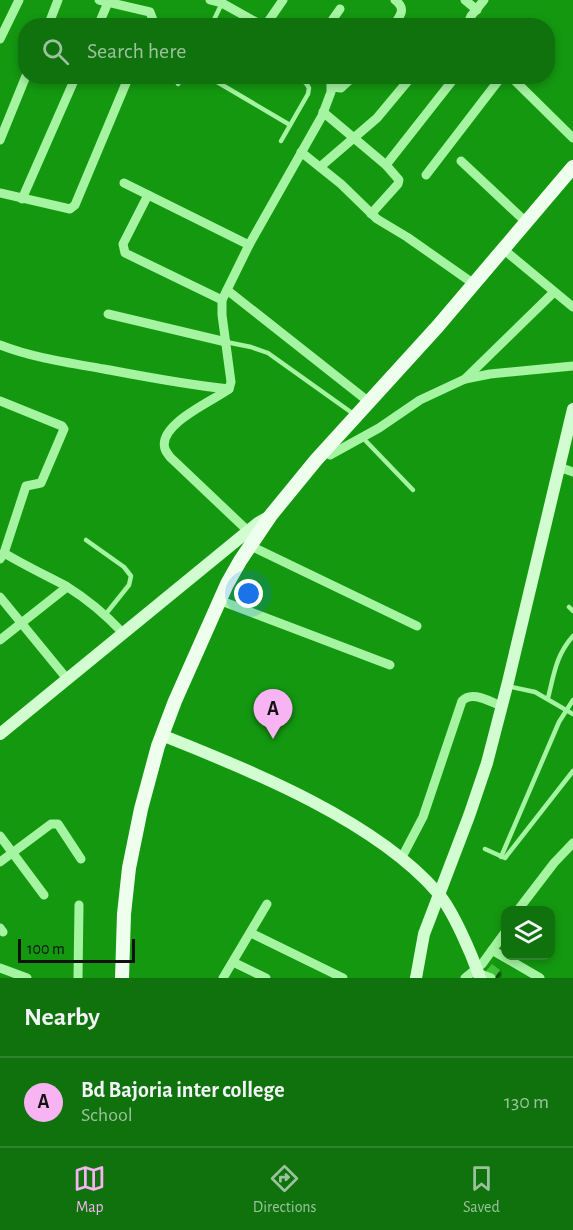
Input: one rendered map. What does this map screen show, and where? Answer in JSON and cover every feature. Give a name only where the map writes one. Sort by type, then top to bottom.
[{"type":"main road","points":[[130,978],[131,912],[137,856],[147,810],[169,738],[224,602],[275,515],[441,326],[573,167]]},
{"type":"main road","points":[[122,978],[124,914],[129,868],[141,809],[158,746],[191,662],[227,584],[240,561],[275,515],[356,416],[441,326],[474,284],[573,177]]},
{"type":"street","points":[[0,39],[19,0]]},
{"type":"street","points":[[51,18],[58,0]]},
{"type":"street","points":[[210,0],[223,2],[250,18]]},
{"type":"street","points":[[270,18],[283,0]]},
{"type":"street","points":[[395,0],[403,9],[399,18]]},
{"type":"street","points":[[466,0],[477,9]]},
{"type":"street","points":[[472,18],[484,0]]},
{"type":"street","points":[[100,18],[105,1],[150,12],[153,18]]},
{"type":"street","points":[[334,18],[340,9]]},
{"type":"street","points":[[0,140],[23,84]]},
{"type":"street","points":[[22,199],[72,84]]},
{"type":"street","points":[[0,193],[66,209],[75,205],[126,84]]},
{"type":"street","points":[[248,531],[170,457],[164,448],[165,440],[170,431],[184,418],[229,389],[231,382],[221,308],[222,300],[249,245],[323,112],[330,96],[331,84]]},
{"type":"street","points":[[332,87],[341,88],[347,84]]},
{"type":"street","points":[[320,167],[377,118],[405,84]]},
{"type":"street","points":[[386,165],[450,84]]},
{"type":"street","points":[[426,175],[496,84]]},
{"type":"street","points":[[518,84],[573,138]]},
{"type":"street","points":[[323,112],[397,176],[398,184],[371,214]]},
{"type":"street","points":[[301,152],[340,184],[371,214],[474,284]]},
{"type":"street","points":[[461,161],[526,222]]},
{"type":"street","points":[[124,183],[249,245]]},
{"type":"street","points":[[148,195],[122,249],[125,253],[222,300]]},
{"type":"street","points":[[505,251],[573,308]]},
{"type":"street","points":[[227,290],[369,402]]},
{"type":"street","points":[[465,379],[553,293]]},
{"type":"street","points":[[108,314],[226,342]]},
{"type":"street","points":[[0,345],[16,351],[94,367],[190,385],[229,389]]},
{"type":"street","points":[[330,455],[420,400],[465,379],[490,374],[573,366]]},
{"type":"street","points":[[0,401],[62,426],[64,429],[41,483],[26,486],[2,556],[67,587],[105,615],[123,633]]},
{"type":"street","points":[[416,978],[424,934],[487,763],[573,409]]},
{"type":"street","points":[[559,467],[573,472]]},
{"type":"street","points":[[0,734],[248,531],[275,515]]},
{"type":"street","points":[[255,548],[417,626]]},
{"type":"street","points":[[0,640],[67,587]]},
{"type":"street","points":[[0,597],[68,680]]},
{"type":"street","points":[[224,602],[390,664]]},
{"type":"street","points":[[401,859],[423,817],[462,701],[472,695],[502,706]]},
{"type":"street","points":[[169,738],[300,796],[371,837],[401,859],[438,893],[453,917],[478,973],[491,978]]},
{"type":"street","points":[[0,862],[55,823],[58,824],[81,859]]},
{"type":"street","points":[[0,836],[44,895]]},
{"type":"street","points":[[522,906],[569,853],[573,843]]},
{"type":"street","points":[[223,978],[267,904]]},
{"type":"street","points":[[78,978],[79,905]]},
{"type":"street","points":[[250,933],[344,978]]},
{"type":"street","points":[[465,978],[478,973],[501,938]]},
{"type":"street","points":[[492,950],[540,978]]},
{"type":"street","points":[[233,962],[266,978]]},
{"type":"street","points":[[0,968],[27,978]]},
{"type":"lane","points":[[215,18],[223,2]]},
{"type":"lane","points":[[221,84],[290,125]]},
{"type":"lane","points":[[281,141],[309,88],[307,84]]},
{"type":"lane","points":[[226,342],[251,346],[268,352],[356,416]]},
{"type":"lane","points":[[362,437],[412,490]]},
{"type":"lane","points":[[86,540],[124,567],[132,576],[129,585],[105,615]]},
{"type":"lane","points":[[548,698],[562,648],[573,636]]},
{"type":"lane","points":[[507,686],[535,692],[573,714]]},
{"type":"lane","points":[[501,857],[559,722],[573,700]]},
{"type":"lane","points":[[485,849],[505,858],[573,771]]},
{"type":"building","points":[[492,964],[500,970],[495,977],[486,971]]},
{"type":"place","name":"Bd Bajoria inter college","points":[[273,739]]}]
